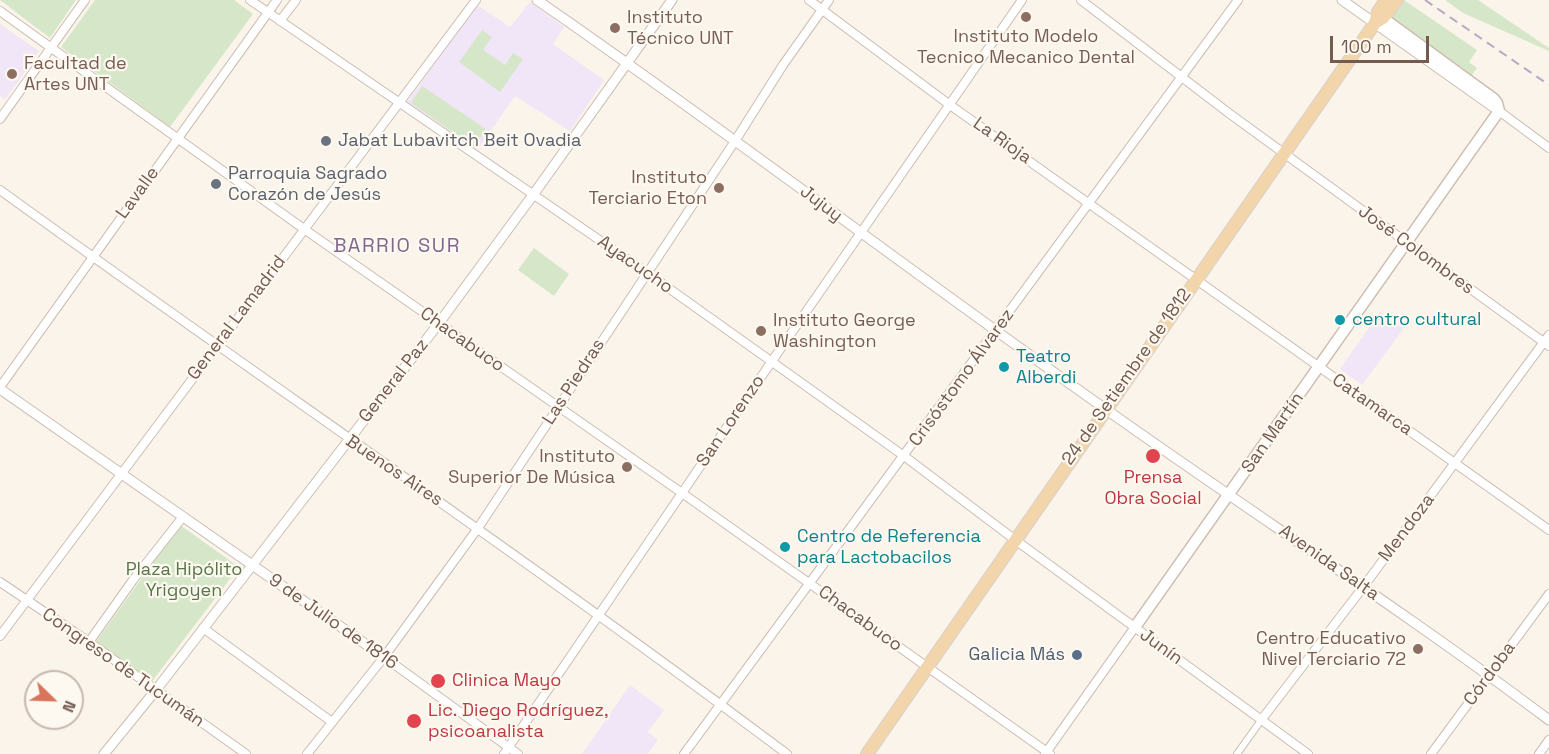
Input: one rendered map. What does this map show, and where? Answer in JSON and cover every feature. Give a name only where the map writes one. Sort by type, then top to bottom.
[{"type":"main road","name":"24 de Setiembre de 1812","points":[[1379,20],[1377,12],[1386,0]]},
{"type":"main road","name":"24 de Setiembre de 1812","points":[[867,754],[1284,152],[1379,20],[1397,0]]},
{"type":"main road","points":[[1379,20],[1494,99],[1499,111]]},
{"type":"main road","name":"San Martín","points":[[1135,627],[1499,111]]},
{"type":"street","points":[[0,118],[85,0]]},
{"type":"street","name":"Ayacucho","points":[[250,0],[646,272],[904,456],[1014,539]]},
{"type":"street","name":"Lavalle","points":[[0,388],[92,256],[277,0]]},
{"type":"street","points":[[280,21],[296,0]]},
{"type":"street","name":"General Lamadrid","points":[[0,636],[25,599],[476,0]]},
{"type":"street","name":"Jujuy","points":[[537,0],[628,63],[1105,409]]},
{"type":"street","name":"General Paz","points":[[104,754],[156,690],[438,323],[533,195],[672,0]]},
{"type":"street","name":"La Rioja","points":[[809,0],[950,105],[1196,280]]},
{"type":"street","name":"Las Piedras","points":[[307,754],[384,657],[478,528],[783,65],[829,0]]},
{"type":"street","name":"San Lorenzo","points":[[507,751],[772,361],[1022,0]]},
{"type":"street","name":"José Colombres","points":[[1081,0],[1407,243],[1547,341]]},
{"type":"street","name":"Crisóstomo Álvarez","points":[[684,754],[1238,0]]},
{"type":"street","points":[[1342,0],[1379,20]]},
{"type":"street","name":"Chacabuco","points":[[0,11],[304,229],[809,582],[1047,753]]},
{"type":"street","points":[[1499,111],[1549,148]]},
{"type":"street","name":"Buenos Aires","points":[[0,190],[216,345],[478,528],[787,754]]},
{"type":"street","name":"Catamarca","points":[[1196,280],[1549,530]]},
{"type":"street","name":"Mendoza","points":[[1262,719],[1547,341]]},
{"type":"street","name":"9 de Julio de 1816","points":[[0,388],[182,518],[384,657],[507,751],[518,754]]},
{"type":"street","name":"Avenida Salta","points":[[1105,409],[1364,586],[1549,720]]},
{"type":"street","points":[[89,642],[133,580],[182,518]]},
{"type":"street","name":"Junín","points":[[1014,539],[1308,754]]},
{"type":"street","name":"Congreso de Tucumán","points":[[0,582],[89,642],[246,754]]},
{"type":"street","name":"Córdoba","points":[[1431,754],[1549,594]]},
{"type":"street","name":"San Martín","points":[[1047,753],[1135,627]]},
{"type":"street","points":[[203,628],[332,722]]},
{"type":"street","points":[[1237,754],[1262,719]]},
{"type":"street","points":[[1539,754],[1549,740]]},
{"type":"shaded area","points":[[530,2],[564,27],[553,44],[604,80],[570,131],[515,96],[478,149],[407,102],[477,5],[510,27]]},
{"type":"shaded area","name":"Facultad de Artes UNT","points":[[0,24],[39,51],[5,100],[0,96]]},
{"type":"shaded area","points":[[1380,312],[1404,328],[1362,385],[1340,369]]},
{"type":"shaded area","points":[[630,685],[664,710],[648,732],[658,740],[648,754],[582,754]]},
{"type":"green space","points":[[0,0],[76,0],[50,38]]},
{"type":"green space","points":[[95,0],[234,0],[253,14],[170,127],[61,47]]},
{"type":"green space","points":[[1404,0],[1477,50],[1469,62],[1477,68],[1472,75],[1392,17]]},
{"type":"green space","points":[[1445,0],[1478,0],[1549,48],[1549,51],[1463,13]]},
{"type":"green space","points":[[482,30],[492,37],[483,50],[505,65],[513,53],[523,59],[500,92],[459,62]]},
{"type":"green space","points":[[422,86],[486,129],[474,147],[411,103]]},
{"type":"green space","points":[[534,248],[569,274],[554,296],[518,270]]},
{"type":"green space","name":"Plaza Hipólito Yrigoyen","points":[[180,525],[239,567],[150,684],[95,643]]},
{"type":"railway","points":[[1425,0],[1549,85]]},
{"type":"place","name":"Instituto Modelo Tecnico Mecanico Dental","points":[[1026,17]]},
{"type":"place","name":"Instituto Técnico UNT","points":[[615,28]]},
{"type":"place","name":"Facultad de Artes UNT","points":[[12,74]]},
{"type":"place","name":"Jabat Lubavitch Beit Ovadia","points":[[326,141]]},
{"type":"place","name":"Parroquia Sagrado Corazón de Jesús","points":[[216,184]]},
{"type":"place","name":"Instituto Terciario Eton","points":[[719,188]]},
{"type":"place","name":"centro cultural","points":[[1340,320]]},
{"type":"place","name":"Instituto George Washington","points":[[761,331]]},
{"type":"place","name":"Teatro Alberdi","points":[[1004,367]]},
{"type":"place","name":"Prensa Obra Social","points":[[1153,456]]},
{"type":"place","name":"Instituto Superior De Música","points":[[627,467]]},
{"type":"place","name":"Centro de Referencia para Lactobacilos","points":[[785,547]]},
{"type":"place","name":"Centro Educativo Nivel Terciario 72","points":[[1418,649]]},
{"type":"place","name":"Galicia Más","points":[[1077,655]]},
{"type":"place","name":"Clinica Mayo","points":[[438,681]]},
{"type":"place","name":"Lic. Diego Rodríguez, psicoanalista","points":[[414,721]]},
{"type":"district","name":"BARRIO SUR","points":[[397,247]]}]
